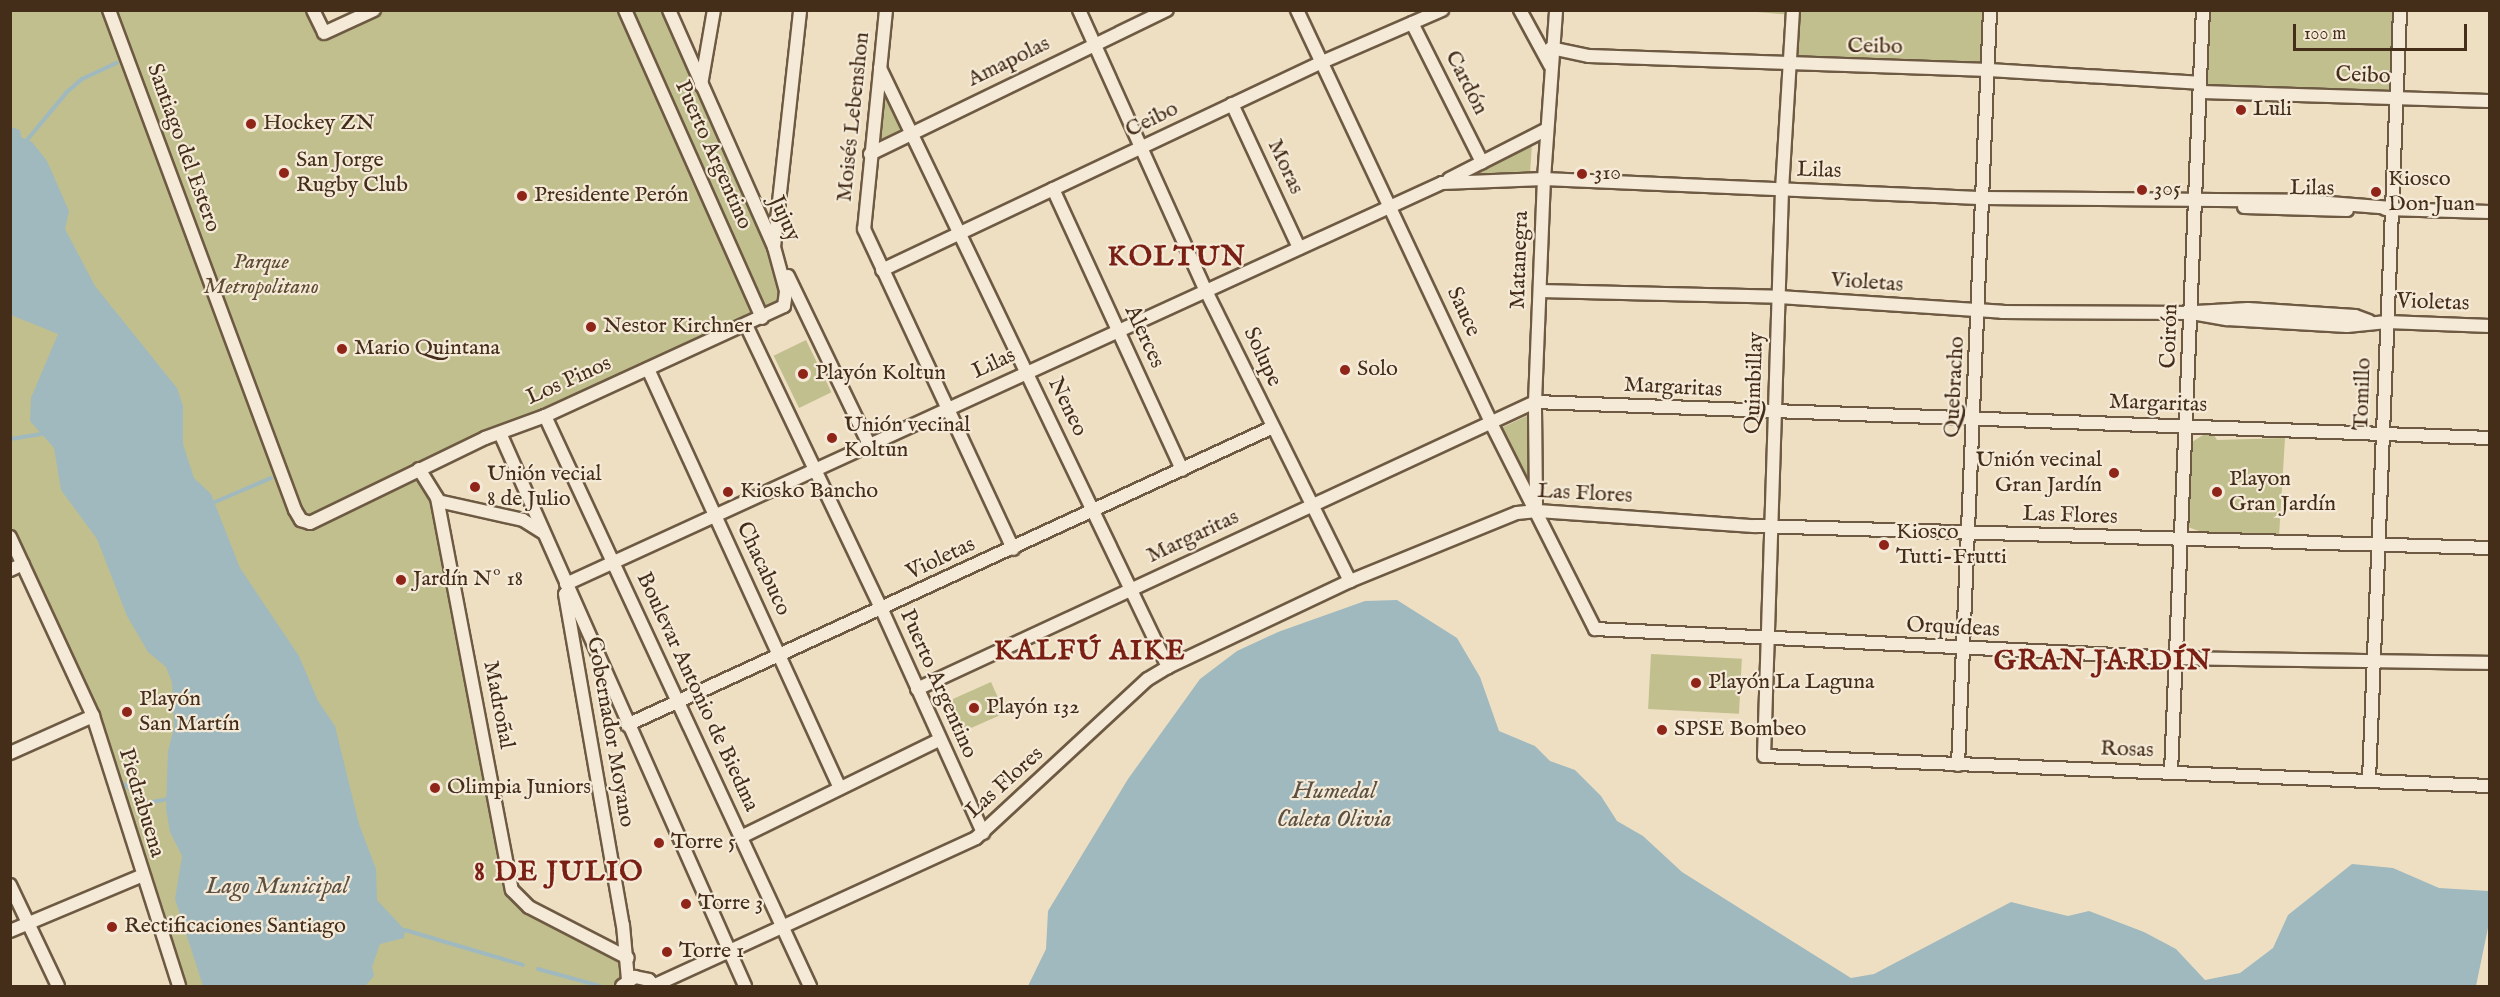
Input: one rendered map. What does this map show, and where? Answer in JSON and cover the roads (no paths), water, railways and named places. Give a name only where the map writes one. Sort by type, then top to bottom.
[{"type":"street","name":"Santiago del Estero","points":[[109,10],[295,510],[305,522],[317,522]]},
{"type":"street","points":[[313,10],[324,33],[374,10]]},
{"type":"street","name":"Puerto Argentino","points":[[625,10],[762,318]]},
{"type":"street","name":"Jujuy","points":[[669,10],[774,247],[868,442]]},
{"type":"street","points":[[701,85],[714,10]]},
{"type":"street","points":[[774,247],[800,10]]},
{"type":"street","name":"Solupe","points":[[1079,10],[1140,149],[1271,428],[1350,581]]},
{"type":"street","name":"Amapolas","points":[[870,154],[1167,10]]},
{"type":"street","name":"Sauce","points":[[1297,10],[1387,207],[1418,265],[1491,423],[1595,629]]},
{"type":"street","name":"Ceibo","points":[[882,270],[1322,62],[1442,10]]},
{"type":"street","points":[[1520,10],[1550,67]]},
{"type":"street","name":"Matanegra","points":[[1537,511],[1535,402],[1551,48],[1556,10]]},
{"type":"street","name":"Quimbillay","points":[[1764,756],[1782,190],[1793,10]]},
{"type":"street","name":"Quebracho","points":[[1958,765],[1980,311],[1990,10]]},
{"type":"street","name":"Coirón","points":[[2172,772],[2203,10]]},
{"type":"street","name":"Tomillo","points":[[2369,780],[2383,434],[2381,322],[2392,208],[2400,10]]},
{"type":"street","name":"Moisés Lebenshon","points":[[882,270],[864,229],[870,154],[888,12]]},
{"type":"street","name":"Cardón","points":[[1412,23],[1482,162]]},
{"type":"street","name":"Ceibo","points":[[1551,48],[1589,56],[1791,66],[1989,70],[2200,87],[2490,101]]},
{"type":"street","name":"Neneo","points":[[880,68],[1094,512],[1133,588],[1168,667]]},
{"type":"street","name":"Moras","points":[[1233,104],[1299,248]]},
{"type":"street","name":"Lilas","points":[[566,584],[612,560],[868,442],[946,410],[1442,183],[1547,129]]},
{"type":"street","name":"Lilas","points":[[1442,183],[1544,179],[1984,198],[2196,200],[2303,211],[2392,208],[2490,212]]},
{"type":"street","name":"Alerces","points":[[1053,189],[1182,470]]},
{"type":"street","name":"Los Pinos","points":[[317,522],[419,470],[500,433],[545,416],[784,306],[787,298],[774,247]]},
{"type":"street","points":[[882,270],[1013,549]]},
{"type":"street","name":"Violetas","points":[[1540,291],[1779,297],[1980,311],[2192,313],[2227,319],[2347,326],[2381,322],[2490,326]]},
{"type":"street","name":"Puerto Argentino","points":[[746,325],[812,469],[882,610],[983,833]]},
{"type":"street","name":"Chacabuco","points":[[648,369],[839,786]]},
{"type":"street","name":"Margaritas","points":[[917,689],[1535,402],[1775,413],[1974,418],[2490,438]]},
{"type":"street","name":"Boulevar Antonio de Biedma","points":[[545,416],[679,700],[810,987]]},
{"type":"street","name":"Violetas","points":[[627,725],[779,653],[882,610],[1271,428]]},
{"type":"street","points":[[500,433],[627,725],[745,987]]},
{"type":"street","name":"Madroñal","points":[[419,470],[438,501],[512,890],[529,907],[628,958]]},
{"type":"street","points":[[438,501],[523,520],[544,534]]},
{"type":"street","name":"Las Flores","points":[[654,986],[983,833],[1148,680],[1168,667],[1350,581],[1517,513],[1537,511],[1770,526],[2490,548]]},
{"type":"street","name":"Piedrabuena","points":[[10,537],[93,716],[141,876],[179,987]]},
{"type":"street","points":[[10,570],[23,564]]},
{"type":"street","name":"Gobernador Moyano","points":[[566,584],[628,958],[625,983]]},
{"type":"street","name":"Orquídeas","points":[[1595,629],[1964,650],[2175,658],[2374,659],[2490,663]]},
{"type":"street","points":[[10,753],[93,716]]},
{"type":"street","points":[[741,837],[839,786],[939,740]]},
{"type":"street","name":"Rosas","points":[[1764,756],[2490,786]]},
{"type":"street","points":[[10,932],[141,876]]},
{"type":"street","points":[[10,885],[58,987]]},
{"type":"street","points":[[625,983],[642,977],[654,986]]},
{"type":"water","name":"Lago Municipal","points":[[11,127],[20,130],[21,137],[32,142],[47,161],[69,211],[65,229],[95,286],[177,388],[183,406],[183,444],[194,478],[211,494],[240,568],[299,656],[318,701],[335,726],[359,824],[376,869],[377,900],[405,930],[404,938],[380,944],[372,967],[374,976],[365,986],[203,986],[175,899],[182,856],[170,832],[166,809],[168,751],[174,728],[172,683],[166,667],[148,652],[127,616],[97,539],[61,490],[54,448],[30,421],[31,398],[58,334],[11,315]]},
{"type":"water","name":"Humedal Caleta Olivia","points":[[1397,600],[1457,638],[1480,677],[1499,731],[1535,746],[1550,761],[1575,770],[1601,796],[1617,821],[1643,836],[1682,872],[1851,978],[1874,974],[2011,902],[2068,916],[2089,911],[2144,932],[2176,949],[2205,980],[2240,973],[2273,948],[2288,915],[2352,864],[2393,868],[2439,888],[2488,891],[2489,923],[2476,986],[1028,986],[1046,949],[1048,911],[1128,779],[1200,679],[1237,651],[1278,632],[1365,601]]},
{"type":"waterway","points":[[27,140],[67,92],[82,79],[116,63]]},
{"type":"waterway","points":[[10,439],[42,434]]},
{"type":"waterway","points":[[215,502],[271,478]]},
{"type":"waterway","points":[[124,784],[147,803],[167,799]]},
{"type":"waterway","points":[[405,930],[523,965]]},
{"type":"waterway","points":[[538,969],[600,986]]},
{"type":"place","name":"Luli","points":[[2241,110]]},
{"type":"place","name":"Hockey ZN","points":[[251,124]]},
{"type":"place","name":"San Jorge Rugby Club","points":[[284,173]]},
{"type":"place","name":"310","points":[[1582,174]]},
{"type":"place","name":"305","points":[[2142,190]]},
{"type":"place","name":"Kiosco Don Juan","points":[[2376,192]]},
{"type":"place","name":"Presidente Perón","points":[[522,196]]},
{"type":"place","name":"Nestor Kirchner","points":[[591,327]]},
{"type":"place","name":"Mario Quintana","points":[[342,349]]},
{"type":"place","name":"Solo","points":[[1345,370]]},
{"type":"place","name":"Playón Koltun","points":[[803,374]]},
{"type":"place","name":"Unión vecinal Koltun","points":[[832,438]]},
{"type":"place","name":"Unión vecinal Gran Jardín","points":[[2114,473]]},
{"type":"place","name":"Unión vecial 8 de Julio","points":[[475,487]]},
{"type":"place","name":"Kiosko Bancho","points":[[728,492]]},
{"type":"place","name":"Playon Gran Jardín","points":[[2217,492]]},
{"type":"place","name":"Kiosco Tutti-Frutti","points":[[1884,545]]},
{"type":"place","name":"Jardín Nº 18","points":[[401,580]]},
{"type":"place","name":"Playón La Laguna","points":[[1696,683]]},
{"type":"place","name":"Playón 132","points":[[974,708]]},
{"type":"place","name":"Playón San Martín","points":[[127,712]]},
{"type":"place","name":"SPSE Bombeo","points":[[1662,730]]},
{"type":"place","name":"Olimpia Juniors","points":[[435,788]]},
{"type":"place","name":"Torre 5","points":[[659,843]]},
{"type":"place","name":"Torre 3","points":[[686,904]]},
{"type":"place","name":"Rectificaciones Santiago","points":[[112,927]]},
{"type":"place","name":"Torre 1","points":[[667,952]]},
{"type":"district","name":"KOLTUN","points":[[1177,258]]},
{"type":"district","name":"KALFÚ AIKE","points":[[1090,652]]},
{"type":"district","name":"GRAN JARDÍN","points":[[2103,662]]},
{"type":"district","name":"8 DE JULIO","points":[[559,873]]},
{"type":"park label","name":"Parque Metropolitano","points":[[261,274]]}]
